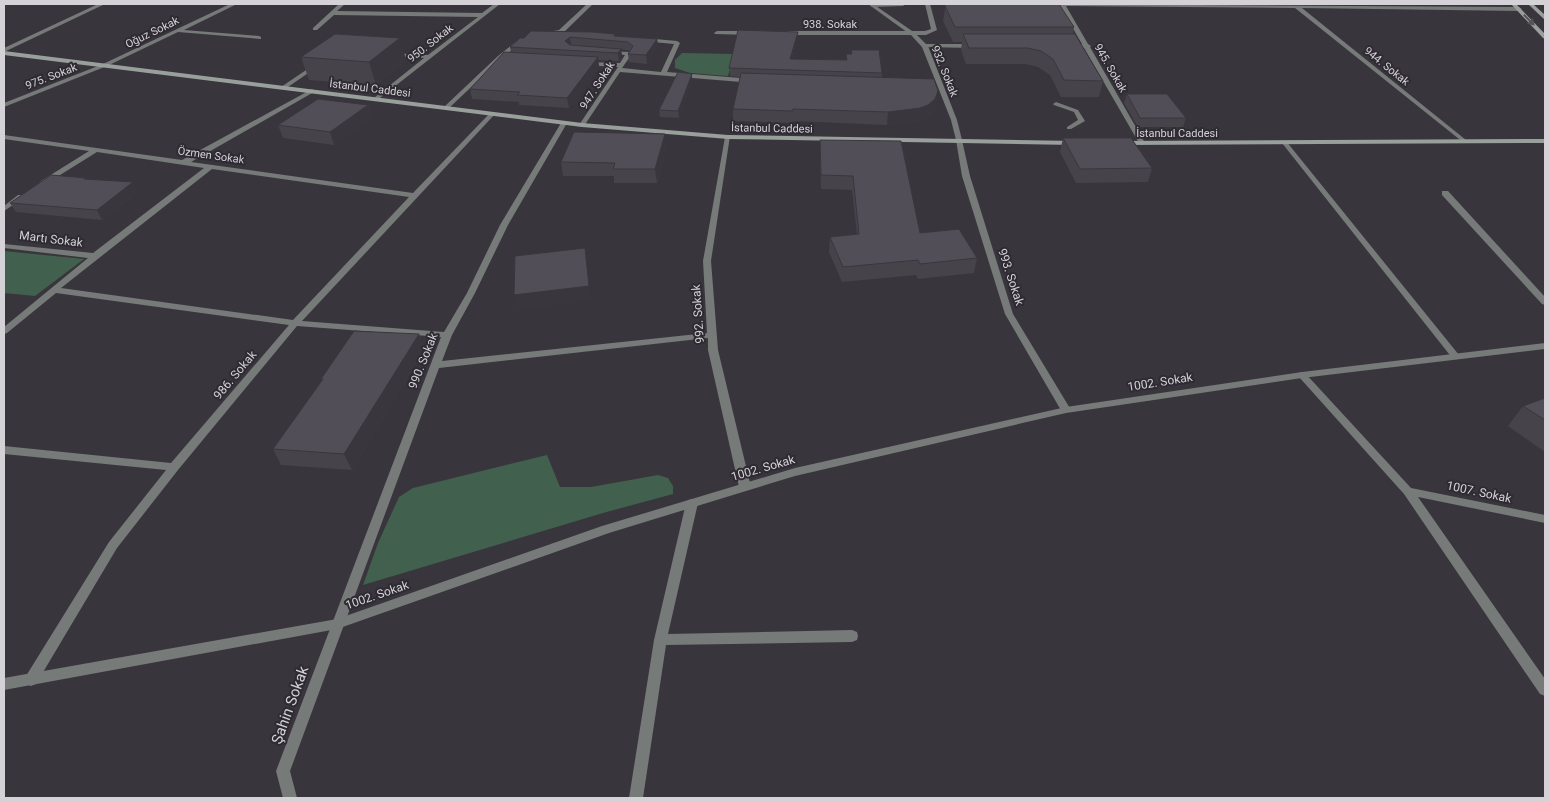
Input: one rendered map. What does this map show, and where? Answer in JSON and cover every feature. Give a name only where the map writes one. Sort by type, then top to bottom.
[{"type":"main road","points":[[1514,4],[1545,37]]},
{"type":"main road","points":[[1530,4],[1545,18]]},
{"type":"main road","name":"İstanbul Caddesi","points":[[4,52],[582,125],[728,137],[1086,143]]},
{"type":"main road","name":"İstanbul Caddesi","points":[[1113,143],[1545,141]]},
{"type":"street","points":[[4,52],[102,4]]},
{"type":"street","points":[[215,4],[233,4]]},
{"type":"street","name":"Oğuz Sokak","points":[[106,66],[233,4]]},
{"type":"street","points":[[315,29],[342,4]]},
{"type":"street","name":"950. Sokak","points":[[376,99],[497,4]]},
{"type":"street","points":[[561,32],[590,4]]},
{"type":"street","points":[[871,5],[903,4]]},
{"type":"street","points":[[913,34],[934,30],[927,4]]},
{"type":"street","points":[[1052,4],[1519,9]]},
{"type":"street","name":"945. Sokak","points":[[1062,4],[1088,46],[1142,143]]},
{"type":"street","name":"932. Sokak","points":[[871,5],[913,34],[925,46],[959,140]]},
{"type":"street","name":"944. Sokak","points":[[1297,7],[1464,141]]},
{"type":"street","points":[[332,13],[401,10],[484,15]]},
{"type":"street","points":[[178,31],[259,38]]},
{"type":"street","points":[[544,33],[570,33]]},
{"type":"street","points":[[717,33],[756,33]]},
{"type":"street","name":"938. Sokak","points":[[776,33],[913,34]]},
{"type":"street","points":[[447,107],[500,57],[528,35]]},
{"type":"street","points":[[638,39],[677,43],[663,74]]},
{"type":"street","points":[[925,46],[982,46]]},
{"type":"street","points":[[1068,46],[1088,46]]},
{"type":"street","name":"947. Sokak","points":[[582,125],[628,54],[600,52]]},
{"type":"street","points":[[381,53],[428,57]]},
{"type":"street","points":[[500,57],[509,58]]},
{"type":"street","points":[[283,88],[321,62]]},
{"type":"street","points":[[575,62],[663,74],[758,81]]},
{"type":"street","name":"975. Sokak","points":[[4,105],[106,66]]},
{"type":"street","points":[[931,86],[941,86]]},
{"type":"street","points":[[184,162],[312,91]]},
{"type":"street","points":[[1056,104],[1076,111],[1082,121],[1069,128]]},
{"type":"street","name":"986. Sokak","points":[[31,680],[113,545],[174,467],[295,323],[493,113]]},
{"type":"street","name":"990. Sokak","points":[[337,624],[447,335],[471,293],[504,225],[564,123]]},
{"type":"street","name":"Özmen Sokak","points":[[4,137],[414,196]]},
{"type":"street","name":"992. Sokak","points":[[728,137],[707,261],[713,350],[745,487]]},
{"type":"street","name":"993. Sokak","points":[[959,140],[966,176],[1009,314],[1066,410]]},
{"type":"street","points":[[1284,142],[1456,356]]},
{"type":"street","points":[[37,187],[96,150]]},
{"type":"street","points":[[4,331],[95,256],[211,166]]},
{"type":"street","points":[[4,209],[29,192]]},
{"type":"street","points":[[1444,193],[1545,302]]},
{"type":"street","name":"Martı Sokak","points":[[4,246],[95,256]]},
{"type":"street","points":[[55,290],[295,323],[447,335]]},
{"type":"street","points":[[435,365],[712,334]]},
{"type":"street","name":"1002. Sokak","points":[[4,684],[337,624],[606,529],[795,472],[1066,410],[1302,375],[1545,346]]},
{"type":"street","points":[[1302,375],[1408,491],[1545,690]]},
{"type":"street","points":[[4,450],[174,467]]},
{"type":"street","name":"1007. Sokak","points":[[1408,491],[1545,520]]},
{"type":"street","points":[[636,798],[660,640],[692,503]]},
{"type":"street","name":"Şahin Sokak","points":[[290,798],[283,771],[337,624]]},
{"type":"street","points":[[660,640],[852,636]]},
{"type":"green space","points":[[682,53],[734,54],[728,76],[690,73],[675,68],[675,60]]},
{"type":"green space","points":[[4,251],[84,259],[35,296],[4,293]]},
{"type":"green space","points":[[547,455],[560,487],[591,487],[658,475],[668,478],[673,486],[673,494],[363,585],[378,543],[399,497],[413,488]]},
{"type":"building","points":[[946,4],[1059,4],[1074,27],[955,27],[945,6]]},
{"type":"building","points":[[738,30],[798,32],[790,59],[847,60],[846,54],[852,54],[851,50],[879,50],[882,73],[729,68]]},
{"type":"building","points":[[531,31],[592,32],[615,34],[614,36],[657,39],[646,55],[628,54],[633,46],[628,42],[570,37],[565,41],[570,45],[621,49],[618,53],[510,47]]},
{"type":"building","points":[[335,34],[400,38],[369,62],[301,57]]},
{"type":"building","points":[[963,34],[1075,34],[1103,81],[1064,80],[1053,59],[1041,51],[1028,48],[969,48]]},
{"type":"building","points":[[504,52],[598,57],[567,98],[517,95],[520,92],[470,89]]},
{"type":"building","points":[[678,72],[692,74],[678,111],[659,110]]},
{"type":"building","points":[[741,73],[934,79],[938,91],[935,99],[928,105],[920,108],[888,112],[733,109]]},
{"type":"building","points":[[1127,94],[1167,94],[1186,118],[1140,118]]},
{"type":"building","points":[[318,99],[368,105],[330,132],[278,125]]},
{"type":"building","points":[[574,132],[665,134],[655,169],[613,169],[615,163],[561,162]]},
{"type":"building","points":[[1063,138],[1131,138],[1152,168],[1080,169]]},
{"type":"building","points":[[820,140],[901,141],[920,233],[959,229],[977,258],[920,264],[918,260],[843,267],[830,237],[859,234],[853,176],[821,175]]},
{"type":"building","points":[[51,175],[133,182],[97,210],[10,203]]},
{"type":"building","points":[[585,248],[589,286],[514,295],[515,256]]},
{"type":"building","points":[[354,331],[419,334],[344,454],[273,449],[323,379],[321,379]]},
{"type":"building","points":[[1545,398],[1545,420],[1523,406]]}]
